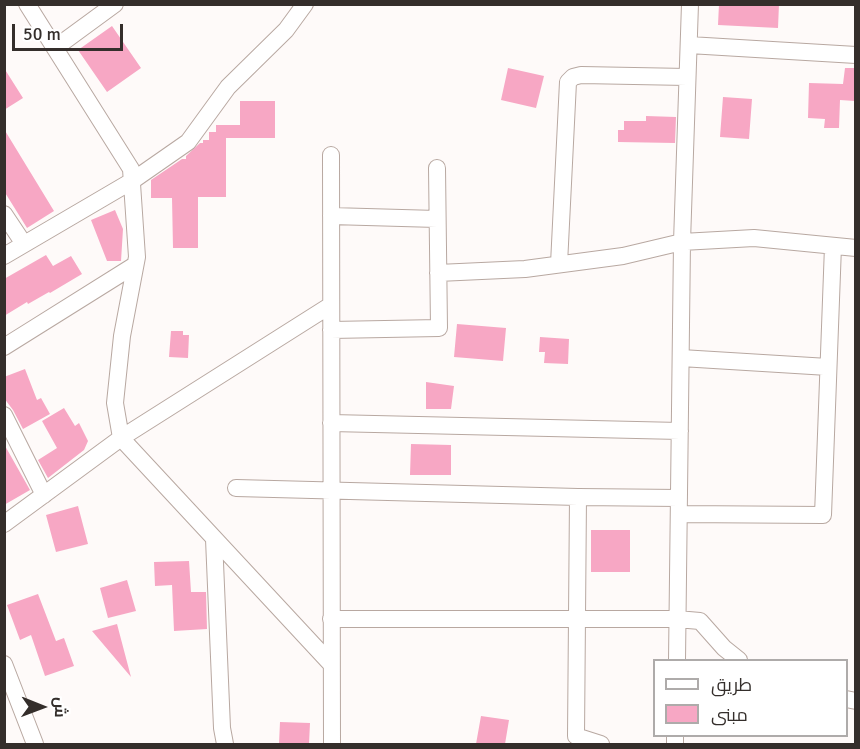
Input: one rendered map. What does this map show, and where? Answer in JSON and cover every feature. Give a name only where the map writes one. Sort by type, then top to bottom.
[{"type":"street","points":[[27,4],[131,169],[137,257],[122,336],[115,403],[121,438],[331,664]]},
{"type":"street","points":[[55,48],[115,4]]},
{"type":"street","points":[[4,256],[132,181],[188,142],[228,87],[286,30],[305,4]]},
{"type":"street","points":[[676,659],[682,242],[690,4]]},
{"type":"street","points":[[688,45],[855,56]]},
{"type":"street","points":[[559,264],[568,82],[573,77],[581,75],[687,77]]},
{"type":"street","points":[[331,155],[332,744]]},
{"type":"street","points":[[331,330],[439,328],[437,168]]},
{"type":"street","points":[[4,214],[24,244]]},
{"type":"street","points":[[331,216],[438,219]]},
{"type":"street","points":[[438,273],[525,269],[623,256],[682,242],[754,238],[855,248]]},
{"type":"street","points":[[236,488],[578,497],[823,515],[833,246]]},
{"type":"street","points":[[4,347],[135,265]]},
{"type":"street","points":[[4,524],[121,438],[331,305]]},
{"type":"street","points":[[681,358],[828,367]]},
{"type":"street","points":[[4,415],[44,495]]},
{"type":"street","points":[[331,423],[680,431]]},
{"type":"street","points":[[578,497],[571,740],[601,744]]},
{"type":"street","points":[[214,538],[222,728],[225,744]]},
{"type":"street","points":[[331,619],[677,619],[700,621],[724,648],[739,659]]},
{"type":"street","points":[[4,664],[35,744]]},
{"type":"building","points":[[719,4],[779,4],[778,28],[718,25]]},
{"type":"building","points":[[112,26],[141,68],[107,92],[78,50]]},
{"type":"building","points":[[4,68],[23,98],[4,110]]},
{"type":"building","points":[[508,68],[544,76],[536,108],[501,100]]},
{"type":"building","points":[[845,68],[855,68],[855,101],[840,100],[839,128],[824,128],[825,119],[808,118],[809,83],[843,84]]},
{"type":"building","points":[[723,97],[752,99],[749,139],[720,137]]},
{"type":"building","points":[[240,101],[275,101],[275,138],[226,138],[226,197],[198,197],[198,248],[173,248],[172,198],[151,198],[151,180],[182,159],[186,159],[186,156],[200,143],[203,143],[203,140],[209,140],[209,132],[216,132],[216,125],[240,125]]},
{"type":"building","points":[[646,116],[676,117],[675,143],[618,142],[618,130],[624,130],[624,121],[646,121]]},
{"type":"building","points":[[4,129],[54,211],[27,228],[4,191]]},
{"type":"building","points":[[115,210],[123,229],[121,261],[107,261],[91,220]]},
{"type":"building","points":[[46,255],[53,266],[71,256],[82,274],[4,316],[4,279]]},
{"type":"building","points":[[457,324],[506,328],[503,361],[454,357]]},
{"type":"building","points":[[171,331],[183,331],[183,335],[189,335],[188,358],[169,357]]},
{"type":"building","points":[[540,337],[569,339],[568,364],[544,363],[545,352],[539,352]]},
{"type":"building","points":[[25,369],[37,400],[41,398],[50,414],[23,429],[4,398],[4,377]]},
{"type":"building","points":[[426,382],[454,386],[451,409],[426,409]]},
{"type":"building","points":[[64,408],[75,426],[79,423],[88,441],[84,450],[48,478],[38,460],[57,448],[42,421]]},
{"type":"building","points":[[4,444],[30,490],[4,505]]},
{"type":"building","points":[[411,444],[451,445],[451,475],[410,475]]},
{"type":"building","points":[[78,506],[88,544],[56,552],[46,515]]},
{"type":"building","points":[[591,530],[630,530],[630,572],[591,572]]},
{"type":"building","points":[[189,561],[191,592],[206,592],[207,629],[174,631],[172,585],[155,586],[154,562]]},
{"type":"building","points":[[127,580],[136,611],[108,618],[100,588]]},
{"type":"building","points":[[38,594],[56,641],[64,638],[74,666],[45,676],[31,635],[20,640],[7,605]]},
{"type":"building","points":[[117,624],[131,677],[92,631]]},
{"type":"building","points":[[481,716],[509,720],[505,744],[476,744]]},
{"type":"building","points":[[280,722],[310,723],[309,744],[279,744]]}]
